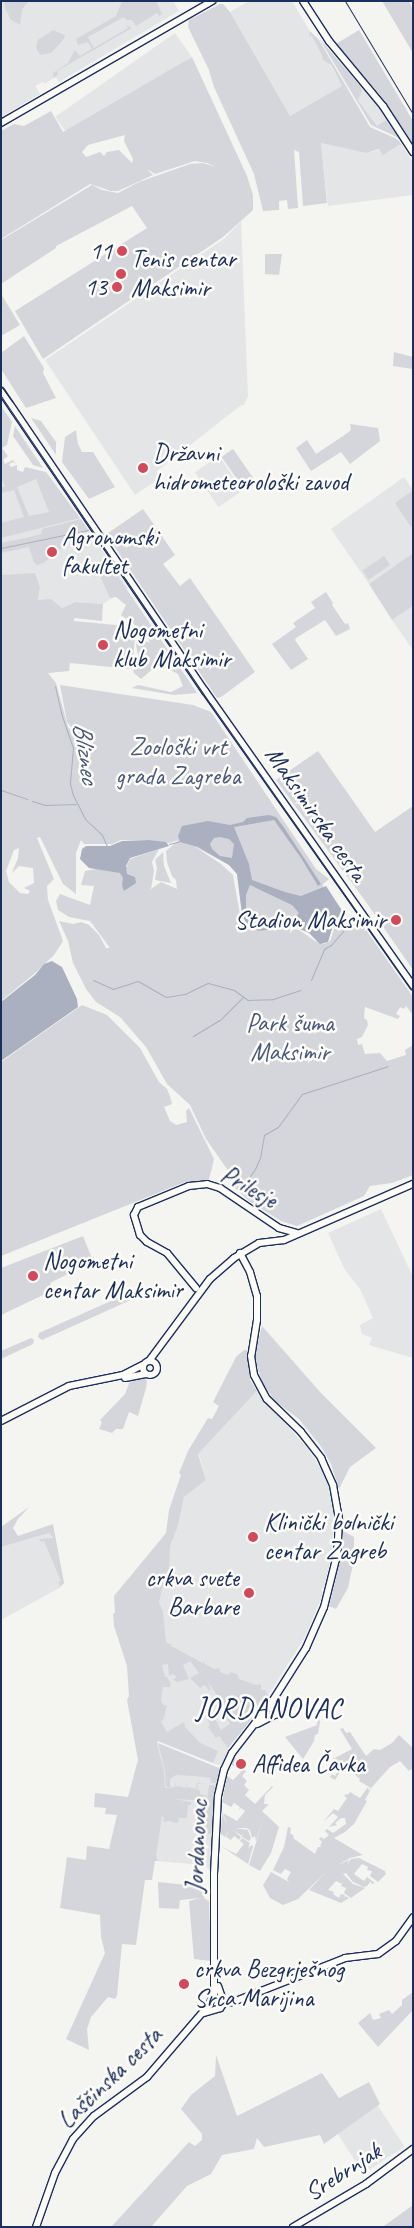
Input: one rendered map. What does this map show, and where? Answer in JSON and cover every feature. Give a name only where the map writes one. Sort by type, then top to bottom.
[{"type":"main road","points":[[1,123],[212,1]]},
{"type":"main road","points":[[303,1],[325,36],[383,106],[413,152]]},
{"type":"main road","name":"Maksimirska cesta","points":[[1,391],[206,691],[413,986]]},
{"type":"main road","name":"Prilesje","points":[[196,1288],[167,1253],[142,1238],[134,1218],[136,1210],[142,1205],[189,1186],[207,1184],[220,1188],[280,1228],[298,1232]]},
{"type":"main road","points":[[106,1380],[129,1374],[146,1363],[164,1343],[219,1270],[240,1254],[259,1243],[284,1240],[298,1232],[330,1222],[413,1184]]},
{"type":"main road","points":[[240,1254],[250,1272],[257,1296],[257,1320],[250,1356],[254,1375],[263,1394],[301,1432],[324,1464],[334,1485],[339,1520],[337,1555],[324,1607],[306,1648],[273,1700],[271,1707],[264,1711],[265,1716],[270,1718]]},
{"type":"main road","points":[[194,1302],[196,1288],[205,1288]]},
{"type":"main road","points":[[1,1421],[65,1388],[154,1373],[164,1343]]},
{"type":"main road","points":[[146,1363],[156,1365]]},
{"type":"main road","points":[[146,1363],[146,1374]]},
{"type":"main road","points":[[254,1726],[276,1713],[271,1707]]},
{"type":"main road","name":"Jordanovac","points":[[224,2003],[215,1998],[214,1874],[218,1796],[228,1760],[264,1711]]},
{"type":"main road","points":[[224,2003],[233,2002],[345,1958],[378,1954],[394,1942],[413,1918]]},
{"type":"main road","points":[[215,1998],[216,2008]]},
{"type":"main road","name":"Laščinska cesta","points":[[36,2227],[55,2173],[67,2148],[80,2130],[98,2113],[147,2077],[215,1998]]},
{"type":"main road","name":"Laščinska cesta","points":[[197,2017],[222,2007],[224,2003]]},
{"type":"main road","name":"Srebrnjak","points":[[292,2227],[366,2184],[413,2149]]},
{"type":"shaded area","points":[[1,1],[173,1],[179,11],[59,82],[56,77],[44,84],[43,82],[35,86],[40,94],[1,117]]},
{"type":"shaded area","points":[[249,1],[292,1],[343,87],[290,116],[230,12]]},
{"type":"shaded area","points":[[175,33],[192,57],[72,140],[55,117]]},
{"type":"shaded area","points":[[363,86],[391,126],[386,120],[378,127],[358,100]]},
{"type":"shaded area","points":[[321,143],[366,153],[402,145],[413,162],[413,195],[328,206]]},
{"type":"shaded area","points":[[241,221],[248,396],[244,405],[240,406],[157,471],[160,478],[135,495],[45,360],[224,239]]},
{"type":"shaded area","points":[[219,456],[242,491],[218,507],[195,472]]},
{"type":"shaded area","name":"Agronomski fakultet","points":[[1,469],[37,475],[76,518],[80,518],[128,588],[103,604],[75,602],[62,608],[38,600],[40,587],[35,574],[1,575]]},
{"type":"shaded area","points":[[404,477],[413,490],[413,553],[369,584],[331,529]]},
{"type":"shaded area","points":[[413,606],[413,650],[392,620]]},
{"type":"shaded area","points":[[381,1209],[413,1277],[413,1358],[369,1345],[372,1338],[362,1334],[360,1325],[373,1318],[360,1289],[345,1270],[328,1233]]},
{"type":"shaded area","name":"Klinički bolnički centar Zagreb","points":[[257,1391],[308,1449],[325,1475],[334,1514],[332,1552],[325,1586],[321,1589],[323,1594],[306,1635],[268,1698],[229,1747],[222,1764],[218,1765],[160,1742],[160,1665],[172,1644],[167,1643],[166,1640],[163,1612],[159,1603],[163,1585],[169,1580],[170,1545],[178,1526],[184,1497],[206,1480],[198,1454]]},
{"type":"shaded area","points":[[49,1533],[56,1543],[64,1583],[61,1587],[1,1620],[1,1547]]},
{"type":"shaded area","points":[[157,1743],[221,1769],[213,1807],[211,1872],[205,1865],[155,1861],[162,1762]]},
{"type":"shaded area","points":[[367,2089],[405,2147],[363,2174],[326,2116]]},
{"type":"green space","points":[[4,1],[29,1],[22,9],[20,25],[11,20]]},
{"type":"green space","points":[[122,1],[156,1],[162,14],[159,16],[157,13],[136,26],[132,20],[126,20],[124,17],[88,37],[94,48],[128,28],[126,25],[132,28],[57,71],[58,74],[54,78],[53,73],[68,63],[75,50],[80,56],[92,49],[88,42],[78,45],[76,39],[116,16]]},
{"type":"green space","points":[[382,1],[409,1],[413,10],[413,53]]},
{"type":"green space","points":[[223,4],[230,12],[290,116],[342,86],[331,65],[322,59],[323,57],[312,36],[309,37],[310,31],[319,40],[370,127],[397,139],[402,145],[383,155],[379,149],[366,153],[321,143],[327,203],[303,206],[299,152],[294,150],[298,208],[288,209],[287,200],[279,201],[279,210],[263,211],[254,174],[214,87],[209,70],[188,27],[189,20]]},
{"type":"green space","points":[[53,30],[65,35],[64,39],[51,53],[40,55],[36,48],[38,40]]},
{"type":"green space","points":[[359,30],[413,121],[413,144],[381,96],[336,44]]},
{"type":"green space","points":[[319,38],[361,87],[362,91],[358,100],[377,126],[386,120],[399,138],[371,125]]},
{"type":"green space","points":[[192,57],[247,176],[253,195],[253,210],[223,237],[43,359],[15,311],[147,228],[132,206],[56,246],[56,248],[1,284],[1,240],[92,185],[102,190],[118,193],[139,182],[190,164],[203,163],[216,167],[207,163],[195,161],[155,174],[147,169],[153,175],[118,191],[111,191],[90,184],[1,239],[1,131],[14,124],[24,126],[51,111],[63,132]],"holes":[[[125,135],[124,141],[133,159],[132,163],[119,150],[107,152],[104,156],[100,152],[86,157],[82,152],[88,145]]]},
{"type":"green space","points":[[265,254],[282,254],[279,275],[265,274]]},
{"type":"green space","points":[[1,294],[20,325],[1,336]]},
{"type":"green space","points":[[24,336],[44,368],[43,373],[56,398],[26,408],[1,369],[1,353]]},
{"type":"green space","points":[[394,352],[413,357],[413,369],[393,366]]},
{"type":"green space","points":[[1,406],[12,422],[7,445],[2,448],[8,456],[3,460],[5,464],[13,460],[16,464],[13,462],[9,464],[11,467],[17,465],[17,470],[23,472],[25,467],[46,472],[80,518],[1,538],[1,523],[24,517],[14,490],[1,493],[1,488],[5,486],[1,477]],"holes":[[[36,479],[49,512],[29,516],[17,487]]]},
{"type":"green space","points":[[31,418],[41,421],[56,442],[56,455]]},
{"type":"green space","points":[[350,424],[378,428],[380,441],[350,464],[341,452],[311,471],[296,448],[307,440],[316,454],[351,430]]},
{"type":"green space","points":[[15,426],[43,468],[33,465],[13,436]]},
{"type":"green space","points":[[76,430],[78,444],[82,452],[93,452],[115,487],[89,499],[62,462],[65,437]]},
{"type":"green space","points":[[233,449],[255,480],[243,488],[222,457]]},
{"type":"green space","points":[[412,491],[413,526],[411,527],[395,503]]},
{"type":"green space","points":[[143,509],[175,555],[163,564],[180,586],[190,578],[255,672],[221,697],[217,698],[108,537],[108,533]]},
{"type":"green space","points":[[81,519],[89,531],[76,536],[45,562],[38,565],[34,563],[29,547],[1,553],[1,543],[41,534],[42,529]]},
{"type":"green space","points":[[413,553],[413,606],[392,620],[369,584]]},
{"type":"green space","points":[[384,556],[390,565],[369,580],[362,571]]},
{"type":"green space","points":[[101,559],[106,569],[115,572],[197,693],[174,695],[132,688],[138,685],[171,692],[183,686],[178,674],[165,667],[155,667],[141,679],[133,672],[138,655],[136,645],[139,638],[150,643],[146,633],[121,615],[126,605],[116,597],[110,598],[95,565]]},
{"type":"green space","name":"Zoološki vrt grada Zagreba","points":[[35,573],[40,587],[38,600],[51,599],[62,608],[75,602],[103,604],[102,621],[74,618],[74,621],[136,627],[132,669],[70,663],[69,671],[48,673],[56,683],[68,727],[83,742],[67,722],[60,685],[193,705],[211,712],[316,869],[329,879],[323,884],[323,887],[293,926],[260,931],[283,928],[299,930],[315,941],[324,944],[330,941],[335,927],[346,919],[357,917],[413,997],[413,1015],[406,1006],[404,1009],[400,1007],[396,1014],[400,1016],[398,1019],[365,1007],[364,1018],[367,1020],[368,1025],[362,1037],[357,1039],[358,1045],[362,1044],[365,1054],[380,1053],[387,1061],[406,1055],[405,1050],[413,1045],[413,1175],[392,1183],[370,1186],[364,1196],[297,1226],[281,1221],[249,1201],[233,1186],[234,1179],[206,1139],[190,1105],[167,1084],[146,1047],[120,1017],[96,1002],[86,989],[73,963],[68,941],[59,921],[73,924],[81,922],[89,925],[99,935],[106,948],[110,948],[90,921],[69,917],[58,910],[56,901],[60,894],[90,905],[94,886],[81,885],[85,871],[97,869],[124,872],[130,859],[159,849],[152,862],[154,871],[151,889],[161,882],[177,889],[176,880],[172,876],[167,862],[166,851],[179,840],[169,843],[149,840],[121,840],[112,844],[84,844],[81,840],[76,853],[76,894],[63,884],[40,837],[37,838],[54,879],[47,886],[48,900],[63,941],[54,955],[1,1001],[1,575]],"holes":[[[194,846],[229,865],[237,874],[242,914],[246,923],[259,931],[248,927],[241,920],[233,875],[221,864]],[[19,848],[18,858],[12,873],[19,866],[33,868],[34,883],[24,888],[30,891],[28,894],[20,893],[9,882],[6,871],[14,850]]]},
{"type":"green space","points":[[326,592],[333,603],[332,605],[345,624],[348,623],[350,629],[336,636],[325,620],[296,638],[295,640],[308,659],[291,670],[272,644],[296,627],[293,623],[315,608],[311,602]]},
{"type":"green space","points":[[318,751],[375,832],[413,806],[413,970],[366,902],[276,780]]},
{"type":"green space","points":[[163,852],[164,866],[171,883],[155,880],[157,868],[155,860]]},
{"type":"green space","name":"Park šuma Maksimir","points":[[82,1005],[107,1015],[140,1048],[159,1082],[167,1089],[170,1096],[172,1104],[164,1107],[170,1121],[176,1125],[187,1122],[186,1111],[189,1108],[214,1159],[208,1182],[185,1182],[1,1256],[1,1062]]},
{"type":"green space","name":"Nogometni centar Maksimir","points":[[83,1236],[93,1261],[50,1283],[53,1290],[1,1315],[1,1268]]},
{"type":"green space","points":[[138,1289],[143,1291],[142,1295],[42,1340],[38,1337],[39,1333]]},
{"type":"green space","points":[[262,1326],[321,1393],[376,1448],[350,1467],[339,1489],[331,1464],[322,1448],[299,1419],[275,1401],[263,1384],[254,1358]]},
{"type":"green space","points":[[31,1338],[34,1340],[33,1344],[1,1359],[1,1351]]},
{"type":"green space","points":[[244,1350],[247,1350],[250,1380],[257,1391],[198,1454],[206,1480],[184,1497],[178,1526],[170,1546],[169,1580],[163,1585],[159,1603],[163,1611],[167,1643],[172,1644],[171,1646],[203,1663],[204,1661],[205,1664],[214,1669],[220,1668],[220,1672],[228,1675],[231,1672],[238,1675],[239,1679],[256,1685],[261,1684],[261,1690],[265,1690],[269,1698],[228,1748],[219,1736],[216,1738],[208,1727],[210,1724],[207,1719],[213,1715],[221,1730],[230,1724],[221,1710],[235,1701],[234,1699],[224,1705],[207,1681],[211,1689],[209,1691],[205,1685],[200,1688],[190,1678],[199,1673],[190,1661],[183,1665],[189,1679],[177,1682],[173,1680],[177,1677],[173,1674],[169,1676],[168,1664],[162,1665],[165,1677],[167,1677],[171,1684],[170,1687],[163,1687],[161,1701],[164,1706],[167,1705],[161,1722],[167,1732],[184,1722],[185,1727],[200,1743],[218,1751],[213,1763],[158,1741],[164,1771],[165,1788],[176,1788],[177,1786],[186,1788],[187,1782],[187,1789],[188,1787],[196,1789],[197,1783],[203,1783],[198,1784],[197,1790],[200,1790],[200,1794],[207,1796],[207,1801],[175,1799],[191,1802],[191,1805],[188,1805],[187,1818],[179,1818],[178,1823],[171,1821],[163,1822],[164,1817],[162,1816],[156,1856],[158,1861],[155,1861],[152,1880],[145,1880],[136,1945],[122,1944],[117,1996],[115,1999],[108,1997],[91,2017],[87,2029],[89,2050],[66,2039],[105,1953],[101,1937],[100,1915],[60,1908],[67,1857],[86,1860],[87,1846],[109,1849],[117,1815],[105,1814],[106,1808],[94,1807],[95,1793],[128,1797],[138,1760],[127,1700],[129,1696],[127,1666],[114,1626],[114,1596],[166,1533],[169,1510],[181,1475],[179,1473],[188,1451],[208,1418],[212,1419],[219,1406],[213,1402],[236,1357]]},
{"type":"green space","points":[[143,1376],[147,1381],[138,1416],[129,1412],[123,1429],[116,1429],[112,1433],[99,1429],[102,1422],[100,1420],[125,1394],[130,1381]]},
{"type":"green space","points":[[29,1507],[13,1528],[18,1536],[53,1524],[64,1583],[60,1586],[58,1582],[61,1581],[44,1541],[41,1542],[39,1539],[53,1538],[49,1533],[1,1547],[1,1527]]},
{"type":"green space","points":[[343,1531],[354,1537],[354,1559],[348,1588],[336,1609],[329,1606],[338,1569]]},
{"type":"green space","points":[[314,1710],[316,1710],[320,1722],[318,1734],[315,1735],[314,1741],[303,1759],[285,1737],[317,1725]]},
{"type":"green space","points":[[343,1728],[346,1733],[350,1732],[366,1756],[374,1749],[380,1750],[392,1743],[399,1735],[413,1748],[413,1768],[409,1771],[400,1761],[390,1767],[372,1787],[365,1800],[367,1801],[354,1824],[334,1838],[363,1855],[350,1858],[338,1865],[349,1860],[347,1865],[351,1859],[359,1858],[385,1871],[386,1874],[378,1882],[370,1876],[372,1871],[367,1870],[368,1867],[362,1864],[354,1874],[364,1881],[367,1877],[375,1883],[371,1884],[371,1881],[364,1887],[353,1882],[346,1873],[343,1874],[353,1884],[365,1888],[351,1898],[344,1893],[346,1888],[336,1881],[328,1890],[334,1892],[333,1894],[339,1898],[341,1894],[345,1895],[342,1901],[345,1896],[349,1898],[341,1903],[309,1890],[325,1873],[298,1899],[283,1905],[270,1898],[263,1885],[271,1872],[289,1882],[287,1879],[291,1872],[285,1869],[281,1874],[273,1870],[284,1847],[288,1827],[291,1828],[290,1833],[294,1836],[293,1838],[315,1854],[318,1847],[322,1847],[320,1846],[322,1842],[319,1839],[321,1837],[324,1839],[329,1835],[325,1831],[327,1829],[333,1833],[346,1824],[345,1818],[341,1818],[335,1823],[337,1825],[329,1827],[338,1817],[333,1813],[323,1822],[334,1809],[338,1811],[347,1798],[344,1796],[350,1792],[360,1798],[368,1787],[369,1791],[371,1788],[359,1781],[360,1779],[344,1766],[335,1780],[330,1777],[332,1774],[335,1776],[342,1765],[335,1760],[331,1762],[333,1759],[352,1749],[340,1729]]},
{"type":"green space","points":[[158,1743],[221,1769],[216,1783],[211,1783],[210,1778],[176,1775],[170,1779],[170,1787],[175,1787],[176,1781],[176,1788],[166,1787],[165,1771]]},
{"type":"green space","points":[[234,1757],[236,1759],[233,1764],[246,1771],[242,1776],[247,1781],[244,1785],[249,1790],[245,1795],[255,1804],[273,1787],[265,1795],[264,1804],[269,1804],[262,1811],[279,1827],[271,1853],[260,1871],[249,1865],[264,1817],[256,1841],[255,1836],[252,1838],[250,1830],[246,1828],[235,1828],[248,1830],[251,1839],[249,1841],[242,1837],[244,1834],[242,1836],[233,1830],[241,1837],[239,1840],[234,1836],[231,1840],[226,1837],[229,1831],[225,1837],[221,1834],[222,1813],[227,1826],[223,1813],[237,1821],[245,1811],[241,1808],[239,1810],[240,1807],[234,1803],[231,1807],[222,1802],[227,1776],[233,1780],[241,1772],[231,1764]]},
{"type":"green space","points":[[209,1785],[216,1785],[212,1834],[207,1834],[205,1814]]},
{"type":"green space","points":[[242,1838],[250,1843],[248,1848],[252,1845],[253,1847],[248,1864],[221,1846],[236,1854],[244,1844],[240,1841]]},
{"type":"green space","points":[[158,1882],[206,1887],[204,1898],[209,1901],[211,1961],[194,1959],[189,1901],[200,1898],[180,1900],[179,1909],[159,1908]]},
{"type":"green space","points":[[413,1992],[413,2010],[378,2047],[358,2023],[370,2013],[373,2020],[381,2018],[379,2014],[389,2010],[392,2014],[402,2005],[402,2000]]},
{"type":"green space","points":[[216,2055],[237,2116],[322,2073],[339,2098],[369,2082],[380,2104],[324,2144],[320,2135],[264,2147],[257,2138],[254,2149],[222,2155],[211,2174],[187,2186],[151,2227],[111,2227],[189,2142],[195,2146],[202,2140],[202,2134],[181,2109],[191,2095],[215,2076]]},
{"type":"green space","points":[[413,2205],[413,2227],[384,2226]]},
{"type":"water","points":[[269,815],[276,817],[321,884],[318,886],[274,820],[234,827],[249,864],[252,880],[301,896],[326,886],[343,912],[334,922],[328,942],[320,944],[309,933],[293,926],[259,931],[251,928],[246,923],[242,914],[237,874],[229,865],[198,847],[180,842],[178,836],[182,826],[208,821],[230,825],[243,822],[247,818]],"holes":[[[214,838],[229,839],[234,844],[232,858],[220,856],[212,849],[210,844]],[[250,885],[292,905],[299,913],[295,918],[273,924],[256,924],[246,908],[246,895]]]},
{"type":"water","points":[[149,840],[166,842],[169,846],[130,858],[126,866],[127,874],[135,877],[136,883],[124,891],[122,885],[123,878],[120,873],[89,868],[80,859],[82,849],[86,846],[110,846],[122,841]]},
{"type":"water","points":[[52,961],[62,967],[77,999],[78,1007],[1,1061],[1,1002],[35,975],[44,964]]},
{"type":"waterway","name":"Bliznec","points":[[1,548],[88,530]]},
{"type":"waterway","name":"Bliznec","points":[[55,686],[61,713],[73,748],[70,784],[73,795],[85,819],[102,835],[107,846]]},
{"type":"waterway","points":[[1,790],[27,799]]},
{"type":"waterway","points":[[32,801],[45,805],[76,804]]},
{"type":"waterway","points":[[169,844],[180,841]]},
{"type":"waterway","points":[[311,980],[324,949],[331,945],[344,930],[358,922]]},
{"type":"waterway","points":[[93,980],[113,989],[138,981],[166,997],[185,994],[208,983],[234,990],[248,1000],[273,999],[301,990]]},
{"type":"waterway","points":[[193,1036],[220,1020],[243,997]]},
{"type":"waterway","points":[[242,1182],[248,1179],[255,1169],[260,1158],[264,1135],[278,1127],[302,1094],[388,1066]]},
{"type":"tram line","points":[[1,386],[12,401]]},
{"type":"tram line","points":[[1,396],[210,703],[413,992]]},
{"type":"railway","points":[[345,1],[413,114]]},
{"type":"place","name":"11","points":[[122,251]]},
{"type":"place","name":"Tenis centar Maksimir","points":[[121,274]]},
{"type":"place","name":"13","points":[[117,287]]},
{"type":"place","name":"Državni hidrometeorološki zavod","points":[[143,468]]},
{"type":"place","name":"Agronomski fakultet","points":[[52,552]]},
{"type":"place","name":"Nogometni klub Maksimir","points":[[103,645]]},
{"type":"place","name":"Stadion Maksimir","points":[[396,920]]},
{"type":"place","name":"Nogometni centar Maksimir","points":[[33,1276]]},
{"type":"place","name":"Klinički bolnički centar Zagreb","points":[[253,1537]]},
{"type":"place","name":"crkva svete Barbare","points":[[249,1593]]},
{"type":"place","name":"Affidea Čavka","points":[[241,1764]]},
{"type":"place","name":"crkva Bezgrješnog Srca Marijina","points":[[184,1984]]},
{"type":"district","name":"JORDANOVAC","points":[[269,1708]]}]
